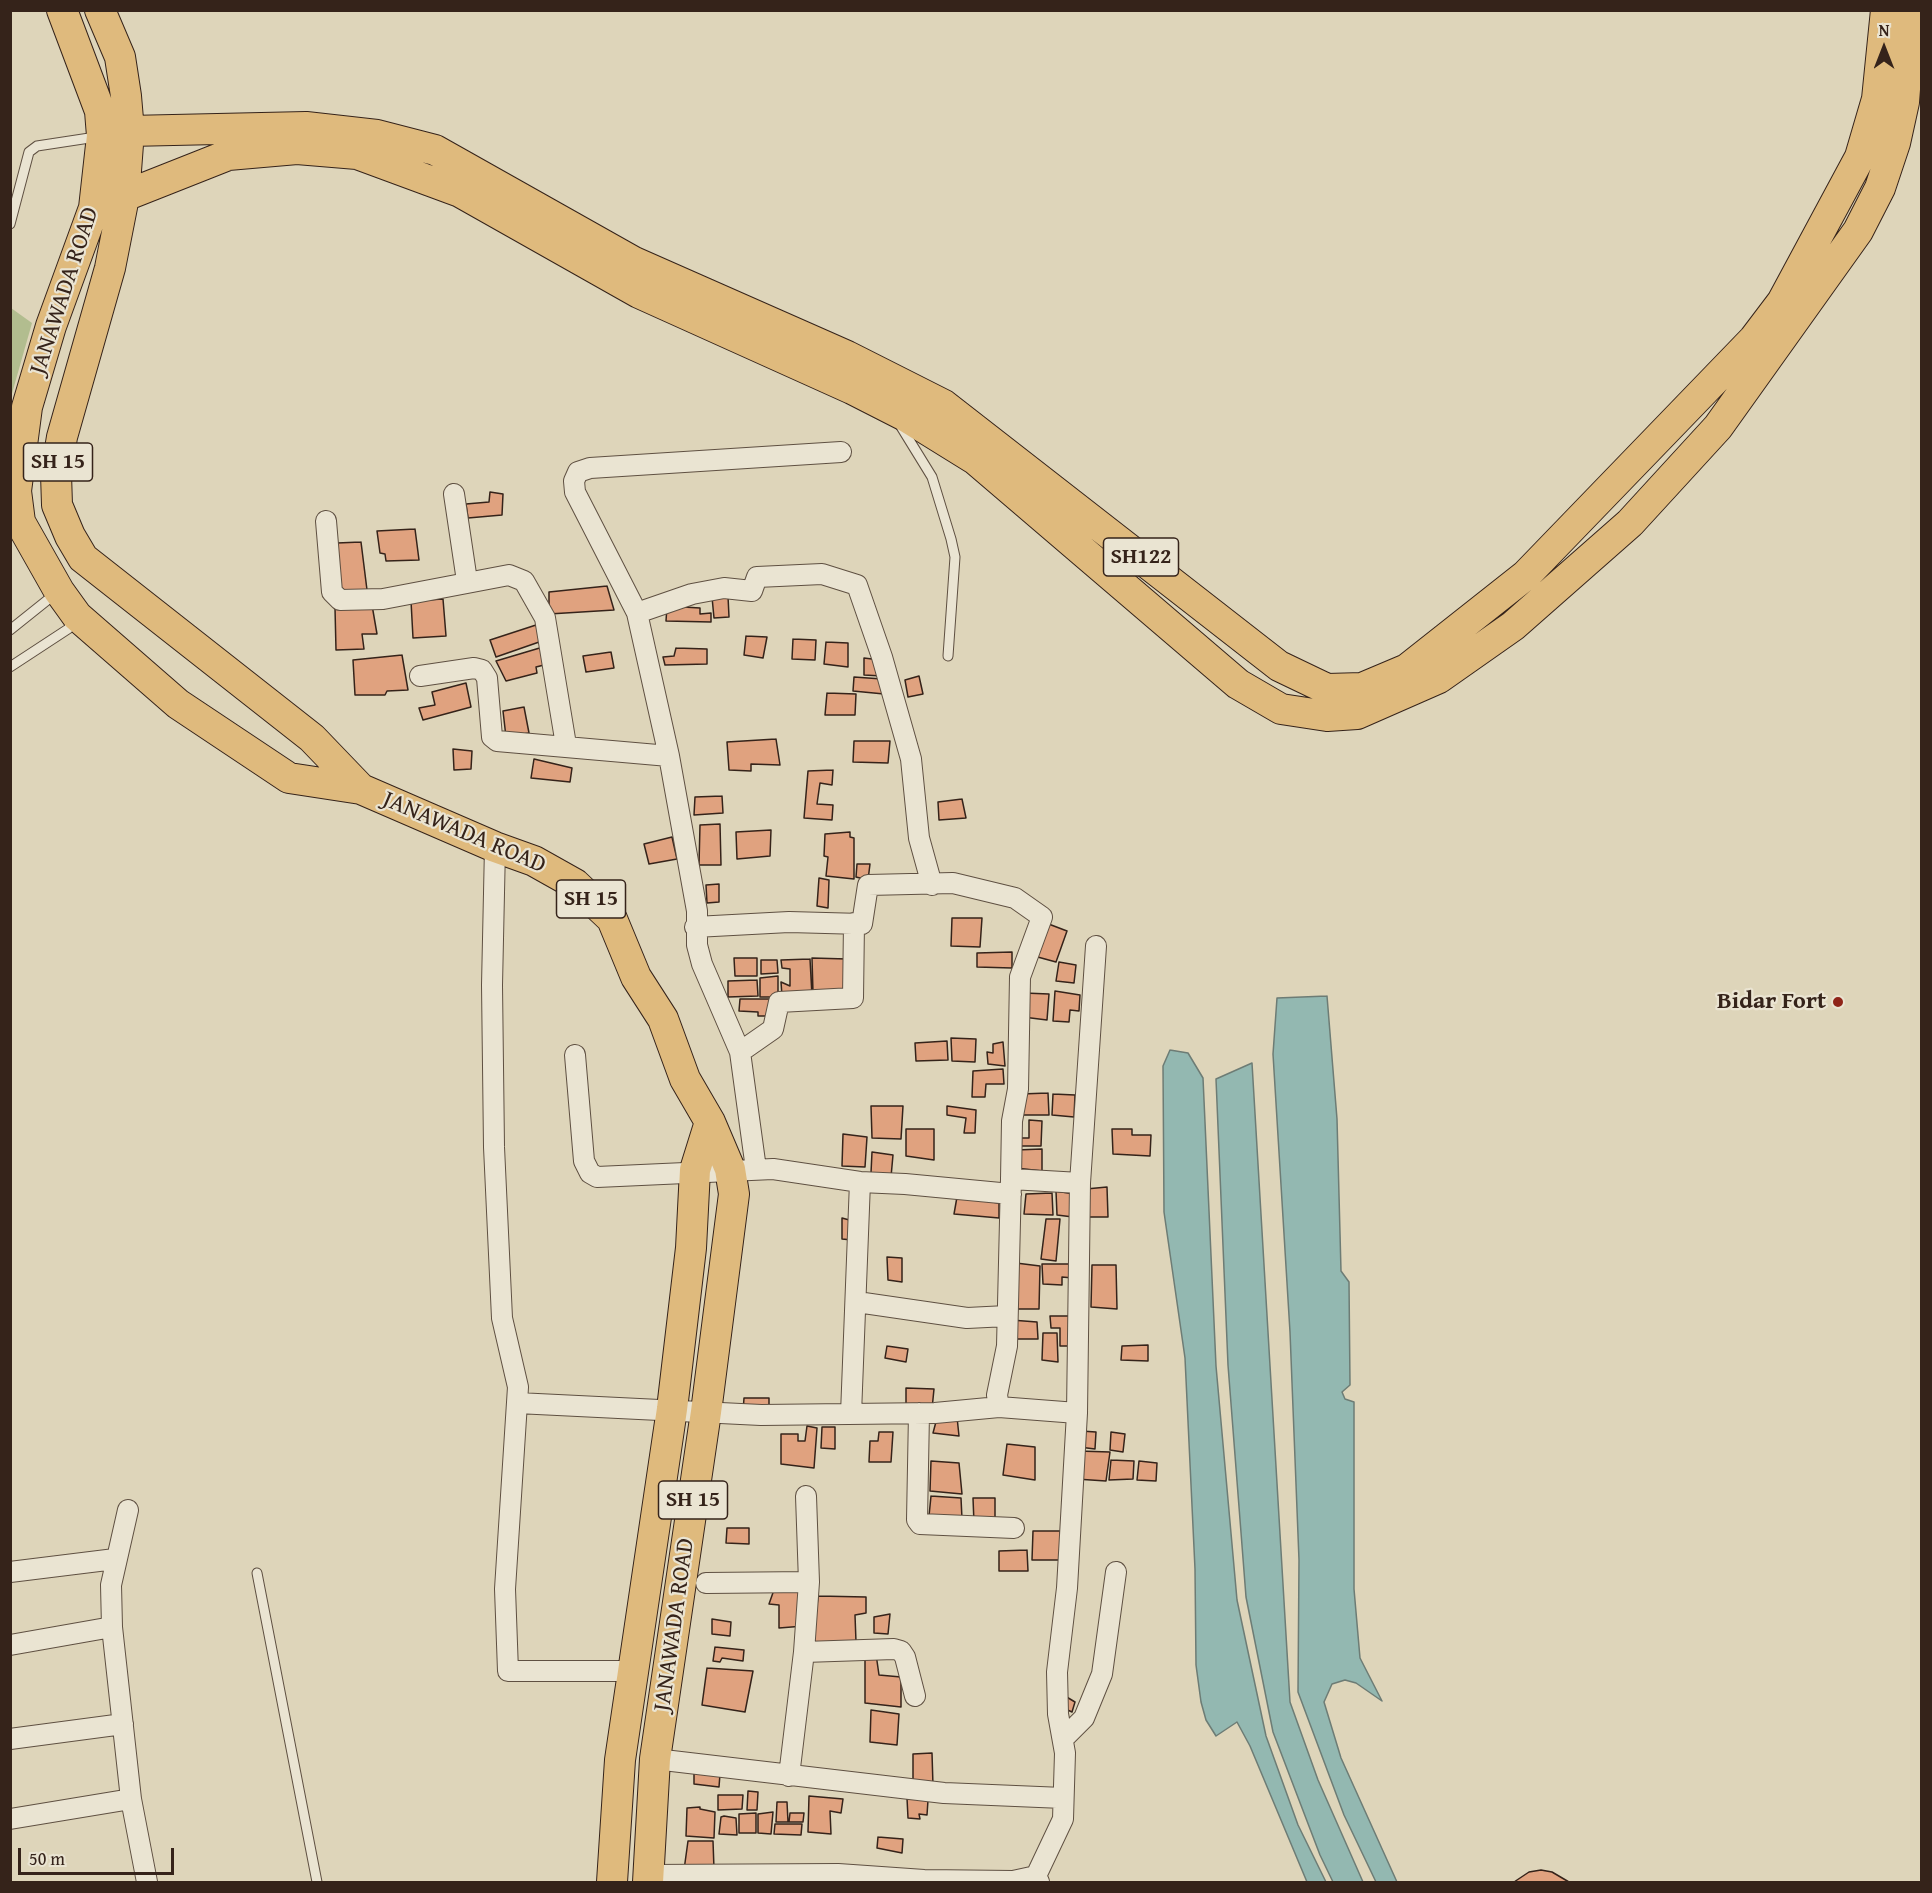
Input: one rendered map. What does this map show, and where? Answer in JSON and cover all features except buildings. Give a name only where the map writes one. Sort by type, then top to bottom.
[{"type":"main road","name":"JANAWADA ROAD","points":[[62,10],[100,111],[116,133]]},
{"type":"main road","name":"JANAWADA ROAD","points":[[100,10],[120,57],[116,133],[124,197],[110,268],[62,437],[56,474],[57,506],[83,558],[312,738],[361,789]]},
{"type":"main road","name":"SH122","points":[[116,133],[306,127],[377,135],[435,150],[634,262],[847,356],[944,405],[1280,666],[1327,689],[1362,688],[1407,669],[1526,575],[1754,339],[1782,302],[1860,157],[1876,99],[1886,10]]},
{"type":"main road","points":[[94,208],[228,155],[297,149],[357,154],[460,192],[639,293],[890,409],[976,460],[1238,684],[1281,709],[1327,716],[1357,714],[1439,678],[1513,626],[1630,523],[1718,427],[1858,231],[1880,188],[1895,142],[1904,102],[1911,10]]},
{"type":"main road","name":"JANAWADA ROAD","points":[[116,133],[94,208],[51,326],[27,406],[16,490],[20,522],[59,591],[77,616],[178,704],[289,778],[361,789],[495,847],[534,861],[575,884],[612,919],[636,977],[663,1018],[685,1079],[743,1169],[734,1194],[706,1412],[655,1759],[648,1879]]},
{"type":"main road","points":[[1493,601],[1513,626]]},
{"type":"main road","name":"JANAWADA ROAD","points":[[612,1882],[620,1760],[672,1409],[691,1248],[695,1170],[711,1122]]},
{"type":"street","points":[[743,1169],[740,1052],[702,964],[695,927],[697,910],[669,756],[637,613],[575,492],[574,481],[578,472],[590,468],[841,452]]},
{"type":"street","points":[[454,494],[467,581]]},
{"type":"street","points":[[326,521],[332,592],[340,600],[383,599],[467,581],[509,575],[524,581],[547,627],[566,745]]},
{"type":"street","points":[[637,613],[692,594],[724,588],[752,591],[756,577],[822,574],[856,585],[882,657],[910,759],[919,838],[932,885]]},
{"type":"street","points":[[420,676],[474,668],[482,670],[487,678],[492,737],[507,743],[566,745],[669,756]]},
{"type":"street","points":[[495,847],[492,985],[494,1158],[502,1318],[518,1387],[505,1589],[508,1671],[632,1671]]},
{"type":"street","points":[[695,927],[789,922],[862,924],[868,885],[953,883],[1015,898],[1042,917],[1020,977],[1018,1089],[1012,1121],[1007,1347],[997,1395],[999,1407]]},
{"type":"street","points":[[740,1052],[773,1029],[779,1002],[853,998],[854,923]]},
{"type":"street","points":[[648,1879],[838,1874],[924,1880],[1038,1879],[1062,1819],[1065,1753],[1057,1672],[1067,1588],[1077,1413],[1080,1183],[1096,945]]},
{"type":"street","points":[[575,1055],[584,1161],[590,1173],[597,1177],[695,1170],[773,1169],[860,1182],[1011,1187],[1080,1183]]},
{"type":"street","points":[[851,1414],[860,1182]]},
{"type":"street","points":[[856,1302],[967,1318],[1007,1316]]},
{"type":"street","points":[[517,1403],[761,1415],[920,1413],[999,1407],[1077,1413]]},
{"type":"street","points":[[920,1413],[917,1520],[920,1524],[1014,1528]]},
{"type":"street","points":[[789,1776],[804,1652],[808,1582],[806,1496]]},
{"type":"street","points":[[128,1510],[125,1532],[115,1558],[111,1584],[112,1627],[131,1799],[147,1882]]},
{"type":"street","points":[[10,1572],[115,1558]]},
{"type":"street","points":[[1062,1740],[1084,1718],[1102,1674],[1116,1572]]},
{"type":"street","points":[[706,1583],[808,1582]]},
{"type":"street","points":[[10,1645],[112,1627]]},
{"type":"street","points":[[804,1652],[894,1649],[901,1651],[905,1657],[915,1696]]},
{"type":"street","points":[[10,1739],[123,1724]]},
{"type":"street","points":[[655,1759],[944,1793],[1062,1798]]},
{"type":"street","points":[[10,1819],[131,1799]]},
{"type":"lane","points":[[10,224],[29,152],[37,146],[116,133]]},
{"type":"lane","points":[[890,409],[932,477],[951,539],[955,557],[948,656]]},
{"type":"lane","points":[[10,630],[59,591]]},
{"type":"lane","points":[[10,667],[68,629],[77,616]]},
{"type":"lane","points":[[257,1573],[317,1882]]},
{"type":"green space","points":[[11,308],[32,323],[11,397]]},
{"type":"water","points":[[1327,996],[1337,1119],[1341,1271],[1349,1282],[1350,1385],[1342,1392],[1345,1399],[1354,1402],[1354,1589],[1360,1658],[1382,1701],[1356,1683],[1345,1680],[1332,1684],[1324,1702],[1341,1758],[1397,1882],[1376,1882],[1344,1815],[1298,1692],[1299,1560],[1290,1332],[1273,1054],[1277,998]]},
{"type":"water","points":[[1170,1050],[1188,1053],[1203,1078],[1216,1366],[1237,1600],[1266,1736],[1298,1825],[1326,1882],[1307,1882],[1250,1746],[1237,1722],[1216,1736],[1206,1720],[1201,1702],[1196,1665],[1195,1569],[1185,1358],[1164,1212],[1163,1066]]},
{"type":"water","points":[[1252,1063],[1290,1702],[1318,1780],[1363,1882],[1333,1882],[1320,1855],[1273,1732],[1246,1597],[1228,1365],[1216,1079]]},
{"type":"place","name":"Bidar Fort","points":[[1838,1002]]}]
